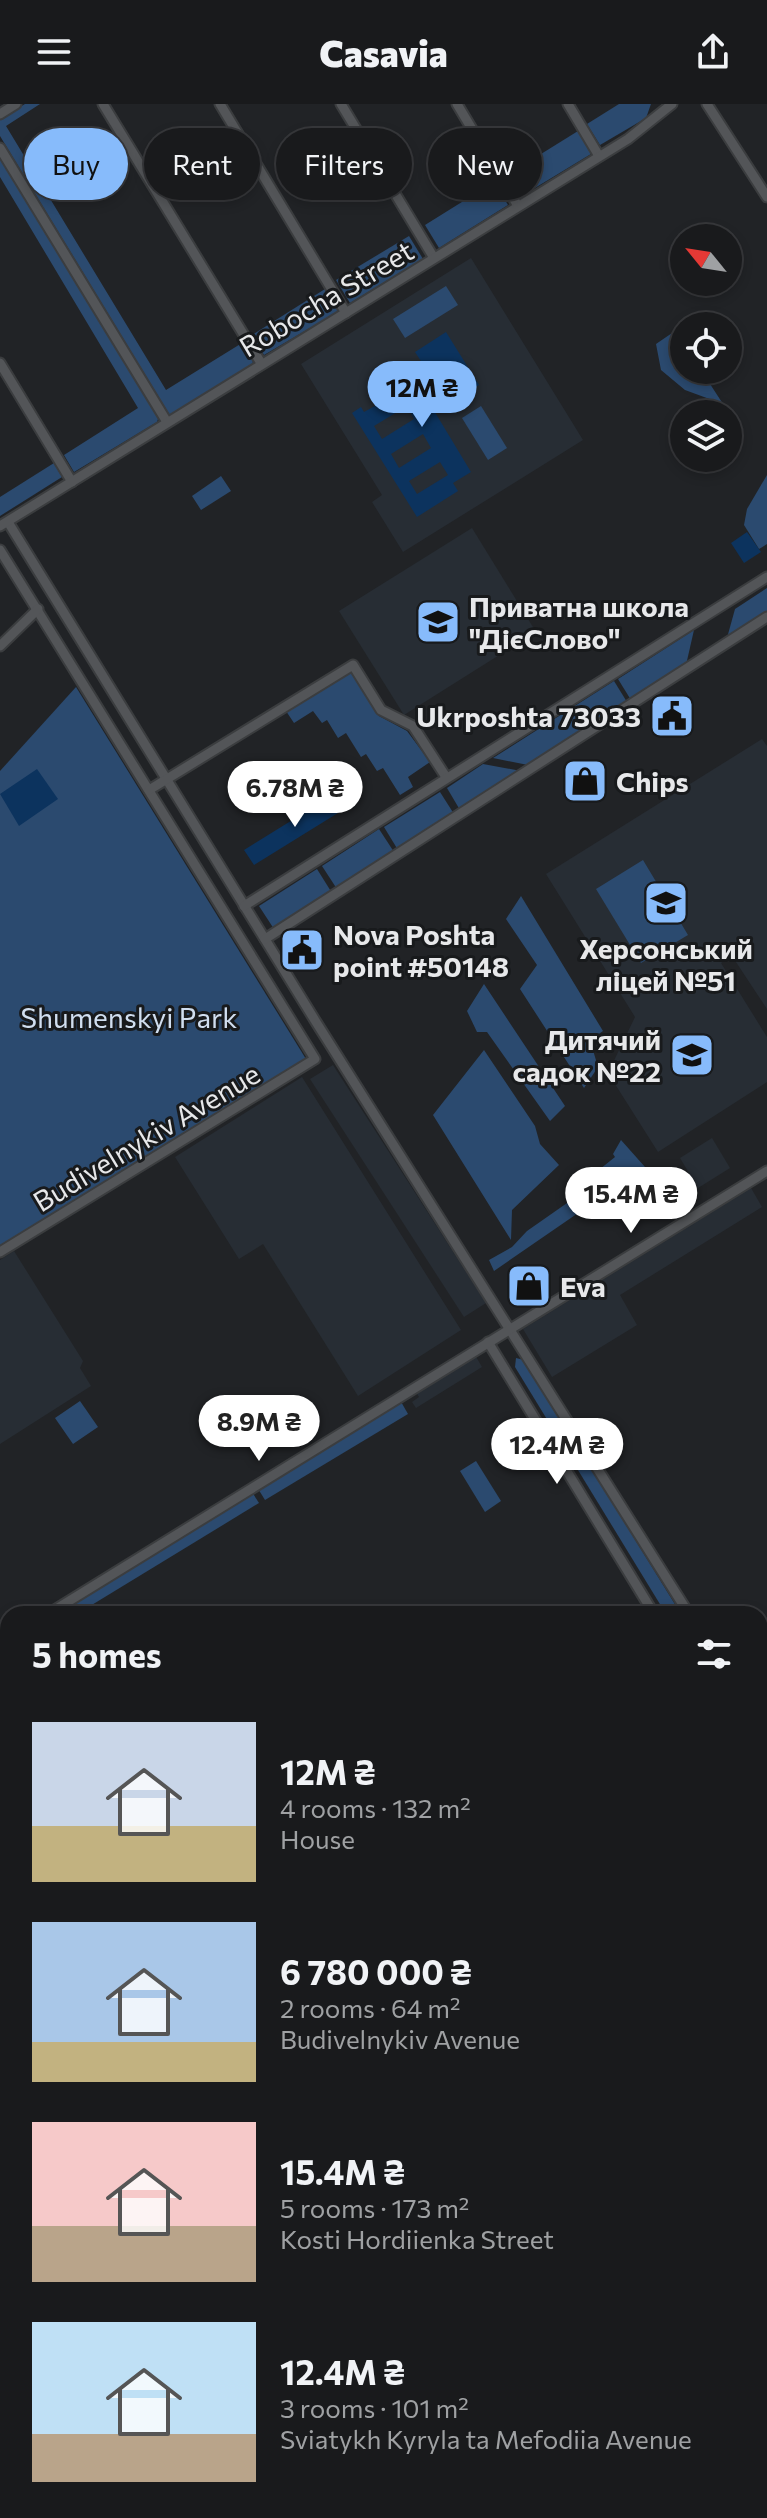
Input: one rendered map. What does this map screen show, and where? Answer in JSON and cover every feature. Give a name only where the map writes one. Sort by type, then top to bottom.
[{"type":"street","points":[[0,114],[16,104]]},
{"type":"street","points":[[103,104],[261,363]]},
{"type":"street","points":[[220,104],[346,313]]},
{"type":"street","points":[[341,104],[434,258]]},
{"type":"street","points":[[457,104],[518,206]]},
{"type":"street","points":[[568,104],[599,156]]},
{"type":"street","name":"Robocha Street","points":[[4,524],[599,156],[637,132],[672,104]]},
{"type":"street","points":[[707,104],[767,197]]},
{"type":"street","points":[[0,148],[167,422]]},
{"type":"street","points":[[757,180],[767,174]]},
{"type":"street","points":[[0,363],[72,482]]},
{"type":"street","points":[[4,524],[684,1606]]},
{"type":"street","points":[[0,550],[149,790],[353,665],[381,710],[413,726],[446,777]]},
{"type":"street","points":[[244,906],[767,577]]},
{"type":"street","points":[[0,646],[38,609]]},
{"type":"street","points":[[265,939],[767,617]]},
{"type":"street","name":"Budivelnykiv Avenue","points":[[0,1252],[315,1059],[149,790]]},
{"type":"street","points":[[61,1606],[767,1171]]},
{"type":"street","points":[[488,1342],[649,1606]]},
{"type":"shaded area","points":[[471,258],[583,440],[403,552],[372,502],[382,495],[301,364]]},
{"type":"shaded area","name":"Приватна школа \"ДієСлово\"","points":[[472,528],[536,632],[404,715],[339,611]]},
{"type":"shaded area","name":"Херсонський ліцей №51","points":[[762,739],[767,746],[767,1009],[732,956],[721,963],[767,1037],[767,1082],[658,1152],[608,1073],[635,1017],[546,874]]},
{"type":"shaded area","points":[[333,1065],[486,1303],[464,1317],[310,1079]]},
{"type":"shaded area","points":[[302,1077],[461,1330],[358,1396],[263,1244],[239,1259],[175,1157]]},
{"type":"shaded area","points":[[712,1138],[730,1168],[698,1188],[680,1158]]},
{"type":"shaded area","points":[[751,1188],[762,1207],[620,1295],[637,1325],[552,1377],[523,1329]]},
{"type":"shaded area","points":[[14,1251],[83,1361],[80,1368],[91,1386],[0,1444],[0,1260]]},
{"type":"shaded area","points":[[475,1355],[482,1367],[416,1408],[412,1402],[419,1397],[416,1392]]},
{"type":"green space","points":[[25,104],[40,104],[6,126],[24,156],[24,175],[0,136],[0,119]]},
{"type":"green space","points":[[619,104],[651,104],[646,118],[600,145],[587,124]]},
{"type":"green space","points":[[578,131],[591,154],[542,184],[542,153]]},
{"type":"green space","points":[[0,157],[159,416],[157,422],[74,472],[64,455],[138,408],[0,177]]},
{"type":"green space","points":[[39,200],[51,200],[166,390],[242,343],[253,362],[251,366],[174,414],[169,414]]},
{"type":"green space","points":[[465,200],[505,200],[508,205],[439,248],[425,225]]},
{"type":"green space","points":[[409,236],[423,259],[350,303],[336,280]]},
{"type":"green space","points":[[446,286],[458,305],[405,338],[393,319]]},
{"type":"green space","points":[[325,289],[339,311],[264,355],[252,335]]},
{"type":"green space","points":[[670,334],[670,378],[661,370],[656,344]]},
{"type":"green space","points":[[678,384],[710,384],[720,400],[712,400]]},
{"type":"green space","points":[[481,406],[507,448],[488,460],[462,418]]},
{"type":"green space","points":[[54,463],[62,477],[0,516],[0,497]]},
{"type":"green space","points":[[767,475],[767,544],[759,549],[744,525],[747,509]]},
{"type":"green space","points":[[221,476],[231,491],[201,510],[192,496]]},
{"type":"green space","points":[[767,588],[767,611],[727,638],[735,609]]},
{"type":"green space","points":[[694,630],[686,665],[631,700],[618,679]]},
{"type":"green space","points":[[352,672],[379,716],[407,731],[430,762],[408,777],[413,787],[400,795],[383,768],[377,771],[366,754],[361,757],[346,733],[338,738],[327,720],[322,723],[313,711],[294,723],[286,711]]},
{"type":"green space","points":[[614,681],[627,702],[528,765],[493,758]]},
{"type":"green space","name":"Shumenskyi Park","points":[[76,687],[306,1059],[0,1247],[0,771]]},
{"type":"green space","points":[[483,764],[521,771],[460,810],[447,788]]},
{"type":"green space","points":[[440,792],[454,814],[398,850],[384,827]]},
{"type":"green space","points":[[379,829],[394,852],[337,889],[322,866]]},
{"type":"green space","points":[[643,860],[688,935],[641,963],[596,889]]},
{"type":"green space","points":[[317,869],[332,893],[274,929],[259,906]]},
{"type":"green space","points":[[521,896],[603,1031],[590,1040],[598,1067],[584,1088],[520,989],[537,965],[506,919]]},
{"type":"green space","points":[[484,984],[565,1106],[550,1121],[487,1032],[477,1032],[467,1011]]},
{"type":"green space","points":[[484,1050],[535,1126],[540,1144],[559,1165],[512,1210],[511,1240],[433,1115]]},
{"type":"green space","points":[[621,1140],[645,1167],[494,1271],[489,1260],[512,1247],[527,1231],[620,1166],[605,1176],[600,1169],[615,1157],[613,1154]]},
{"type":"green space","points":[[516,1358],[524,1360],[676,1606],[661,1606],[515,1367]]},
{"type":"green space","points":[[400,1400],[408,1414],[265,1500],[257,1487]]},
{"type":"green space","points":[[80,1401],[98,1427],[73,1444],[55,1418]]},
{"type":"green space","points":[[476,1461],[501,1501],[485,1512],[460,1471]]},
{"type":"green space","points":[[252,1492],[259,1503],[90,1606],[64,1606]]},
{"type":"building","points":[[446,332],[479,385],[448,404],[443,396],[430,404],[471,472],[453,483],[458,491],[417,517],[352,413],[361,407],[364,412],[417,382],[419,386],[432,378],[415,352]],"holes":[[[407,406],[414,419],[382,439],[374,426]],[[423,434],[431,448],[399,468],[391,454]],[[440,462],[448,475],[417,494],[409,481]]]},
{"type":"building","points":[[747,532],[761,552],[744,563],[731,543]]},
{"type":"building","points":[[37,769],[58,799],[19,826],[0,794]]},
{"type":"building","points":[[336,793],[346,808],[254,865],[244,850]]},
{"type":"place","name":"Приватна школа \"ДієСлово\"","points":[[438,622]]},
{"type":"place","name":"Ukrposhta 73033","points":[[672,716]]},
{"type":"place","name":"Chips","points":[[585,781]]},
{"type":"place","name":"Херсонський ліцей №51","points":[[666,903]]},
{"type":"place","name":"Nova Poshta point #50148","points":[[302,950]]},
{"type":"place","name":"Дитячий садок №22","points":[[692,1055]]},
{"type":"place","name":"Eva","points":[[529,1286]]}]
